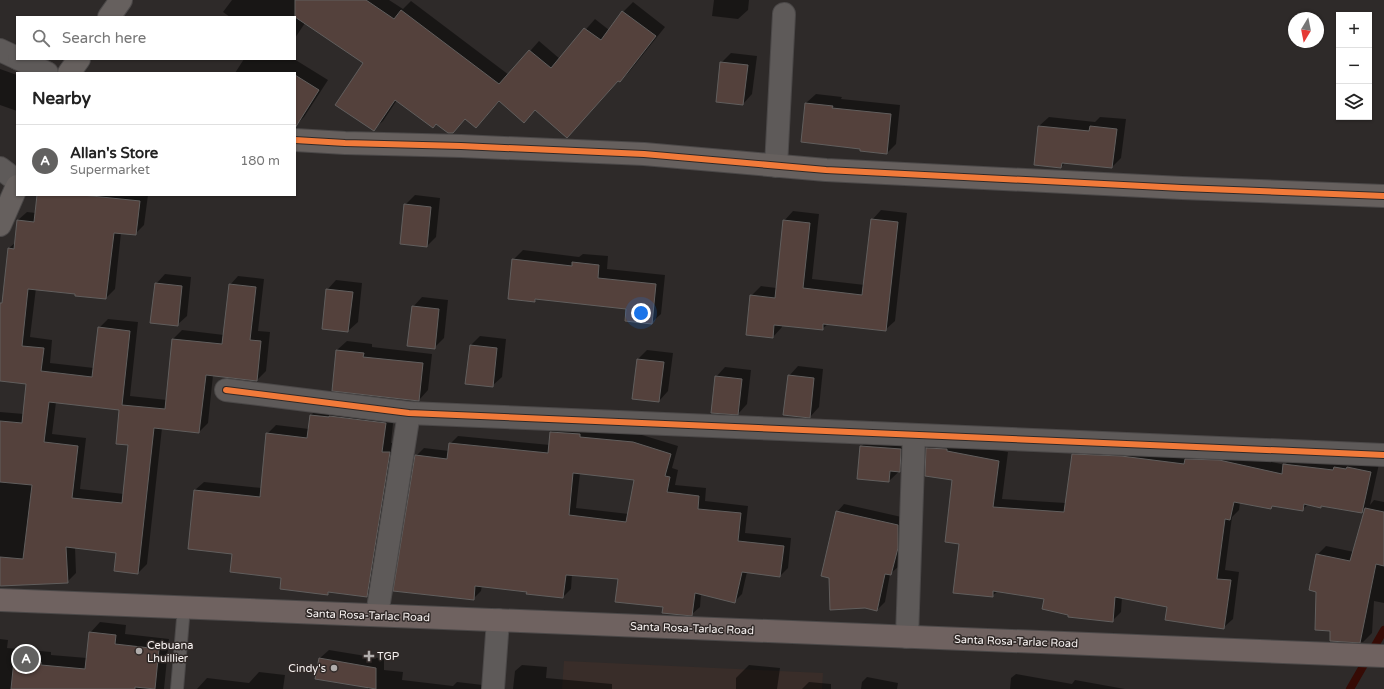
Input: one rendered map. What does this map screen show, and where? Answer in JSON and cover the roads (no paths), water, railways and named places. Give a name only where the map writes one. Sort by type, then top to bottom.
[{"type":"highway","name":"Santa Rosa-Tarlac Road","points":[[0,600],[1384,656]]},
{"type":"street","points":[[110,16],[121,0]]},
{"type":"street","points":[[776,166],[784,14]]},
{"type":"street","points":[[0,50],[16,58]]},
{"type":"street","points":[[20,60],[45,72]]},
{"type":"street","points":[[70,72],[78,60]]},
{"type":"street","points":[[296,140],[644,154],[834,171],[1384,196]]},
{"type":"street","points":[[0,168],[16,180]]},
{"type":"street","points":[[0,225],[16,188]]},
{"type":"street","points":[[226,390],[409,413],[1384,456]]},
{"type":"street","points":[[377,615],[409,413]]},
{"type":"street","points":[[907,637],[914,435]]},
{"type":"street","points":[[493,689],[498,620]]},
{"type":"lane","points":[[177,689],[184,607]]},
{"type":"waterway","points":[[1350,689],[1384,630]]},
{"type":"place","name":"Cebuana Lhuillier","points":[[139,651]]},
{"type":"place","name":"TGP","points":[[369,656]]},
{"type":"place","name":"Allan's Store","points":[[26,659]]},
{"type":"place","name":"Cindy's","points":[[334,668]]}]
